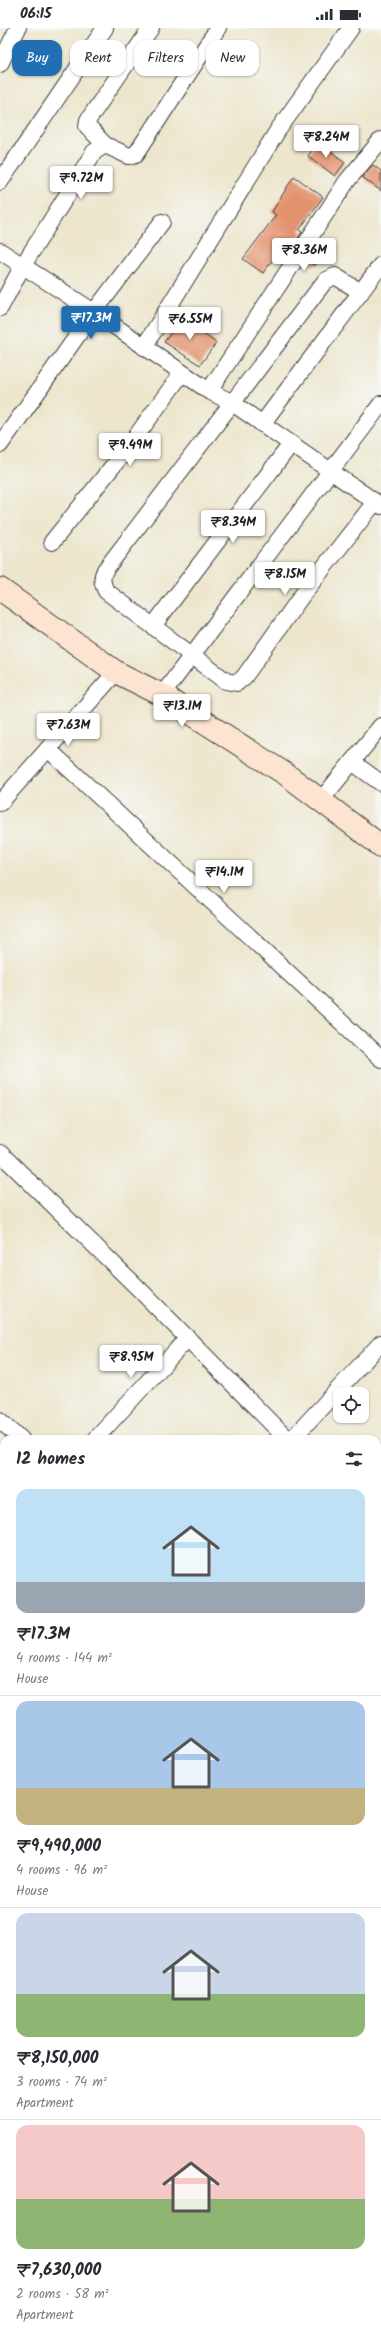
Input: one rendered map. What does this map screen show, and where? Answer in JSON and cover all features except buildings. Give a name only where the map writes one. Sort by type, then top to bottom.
[{"type":"street","points":[[0,64],[18,28]]},
{"type":"street","points":[[0,182],[105,28]]},
{"type":"street","points":[[151,28],[88,120],[87,126],[105,144],[129,156],[136,154],[218,28]]},
{"type":"street","points":[[144,347],[278,130],[351,28]]},
{"type":"street","points":[[209,391],[347,181],[381,140]]},
{"type":"street","points":[[0,308],[22,267],[94,152],[105,144]]},
{"type":"street","points":[[0,445],[94,312],[162,222]]},
{"type":"street","points":[[0,251],[22,267],[94,312],[209,391],[231,402],[378,504],[303,594],[244,677],[237,683],[226,681],[106,591],[102,578],[105,570],[231,402],[325,281],[335,276],[361,292]]},
{"type":"street","points":[[262,424],[381,265]]},
{"type":"street","points":[[52,542],[129,446],[182,373]]},
{"type":"street","points":[[162,695],[381,404]]},
{"type":"street","points":[[152,626],[291,444]]},
{"type":"street","points":[[0,589],[116,672],[162,695],[322,799],[381,846]]},
{"type":"street","points":[[0,803],[116,672]]},
{"type":"street","points":[[322,799],[381,726]]},
{"type":"street","points":[[48,749],[381,1059]]},
{"type":"street","points":[[352,762],[381,783]]},
{"type":"street","points":[[0,1154],[188,1338],[283,1435]]},
{"type":"street","points":[[99,1435],[188,1338]]},
{"type":"street","points":[[296,1435],[381,1343]]},
{"type":"street","points":[[0,1420],[17,1435]]}]
